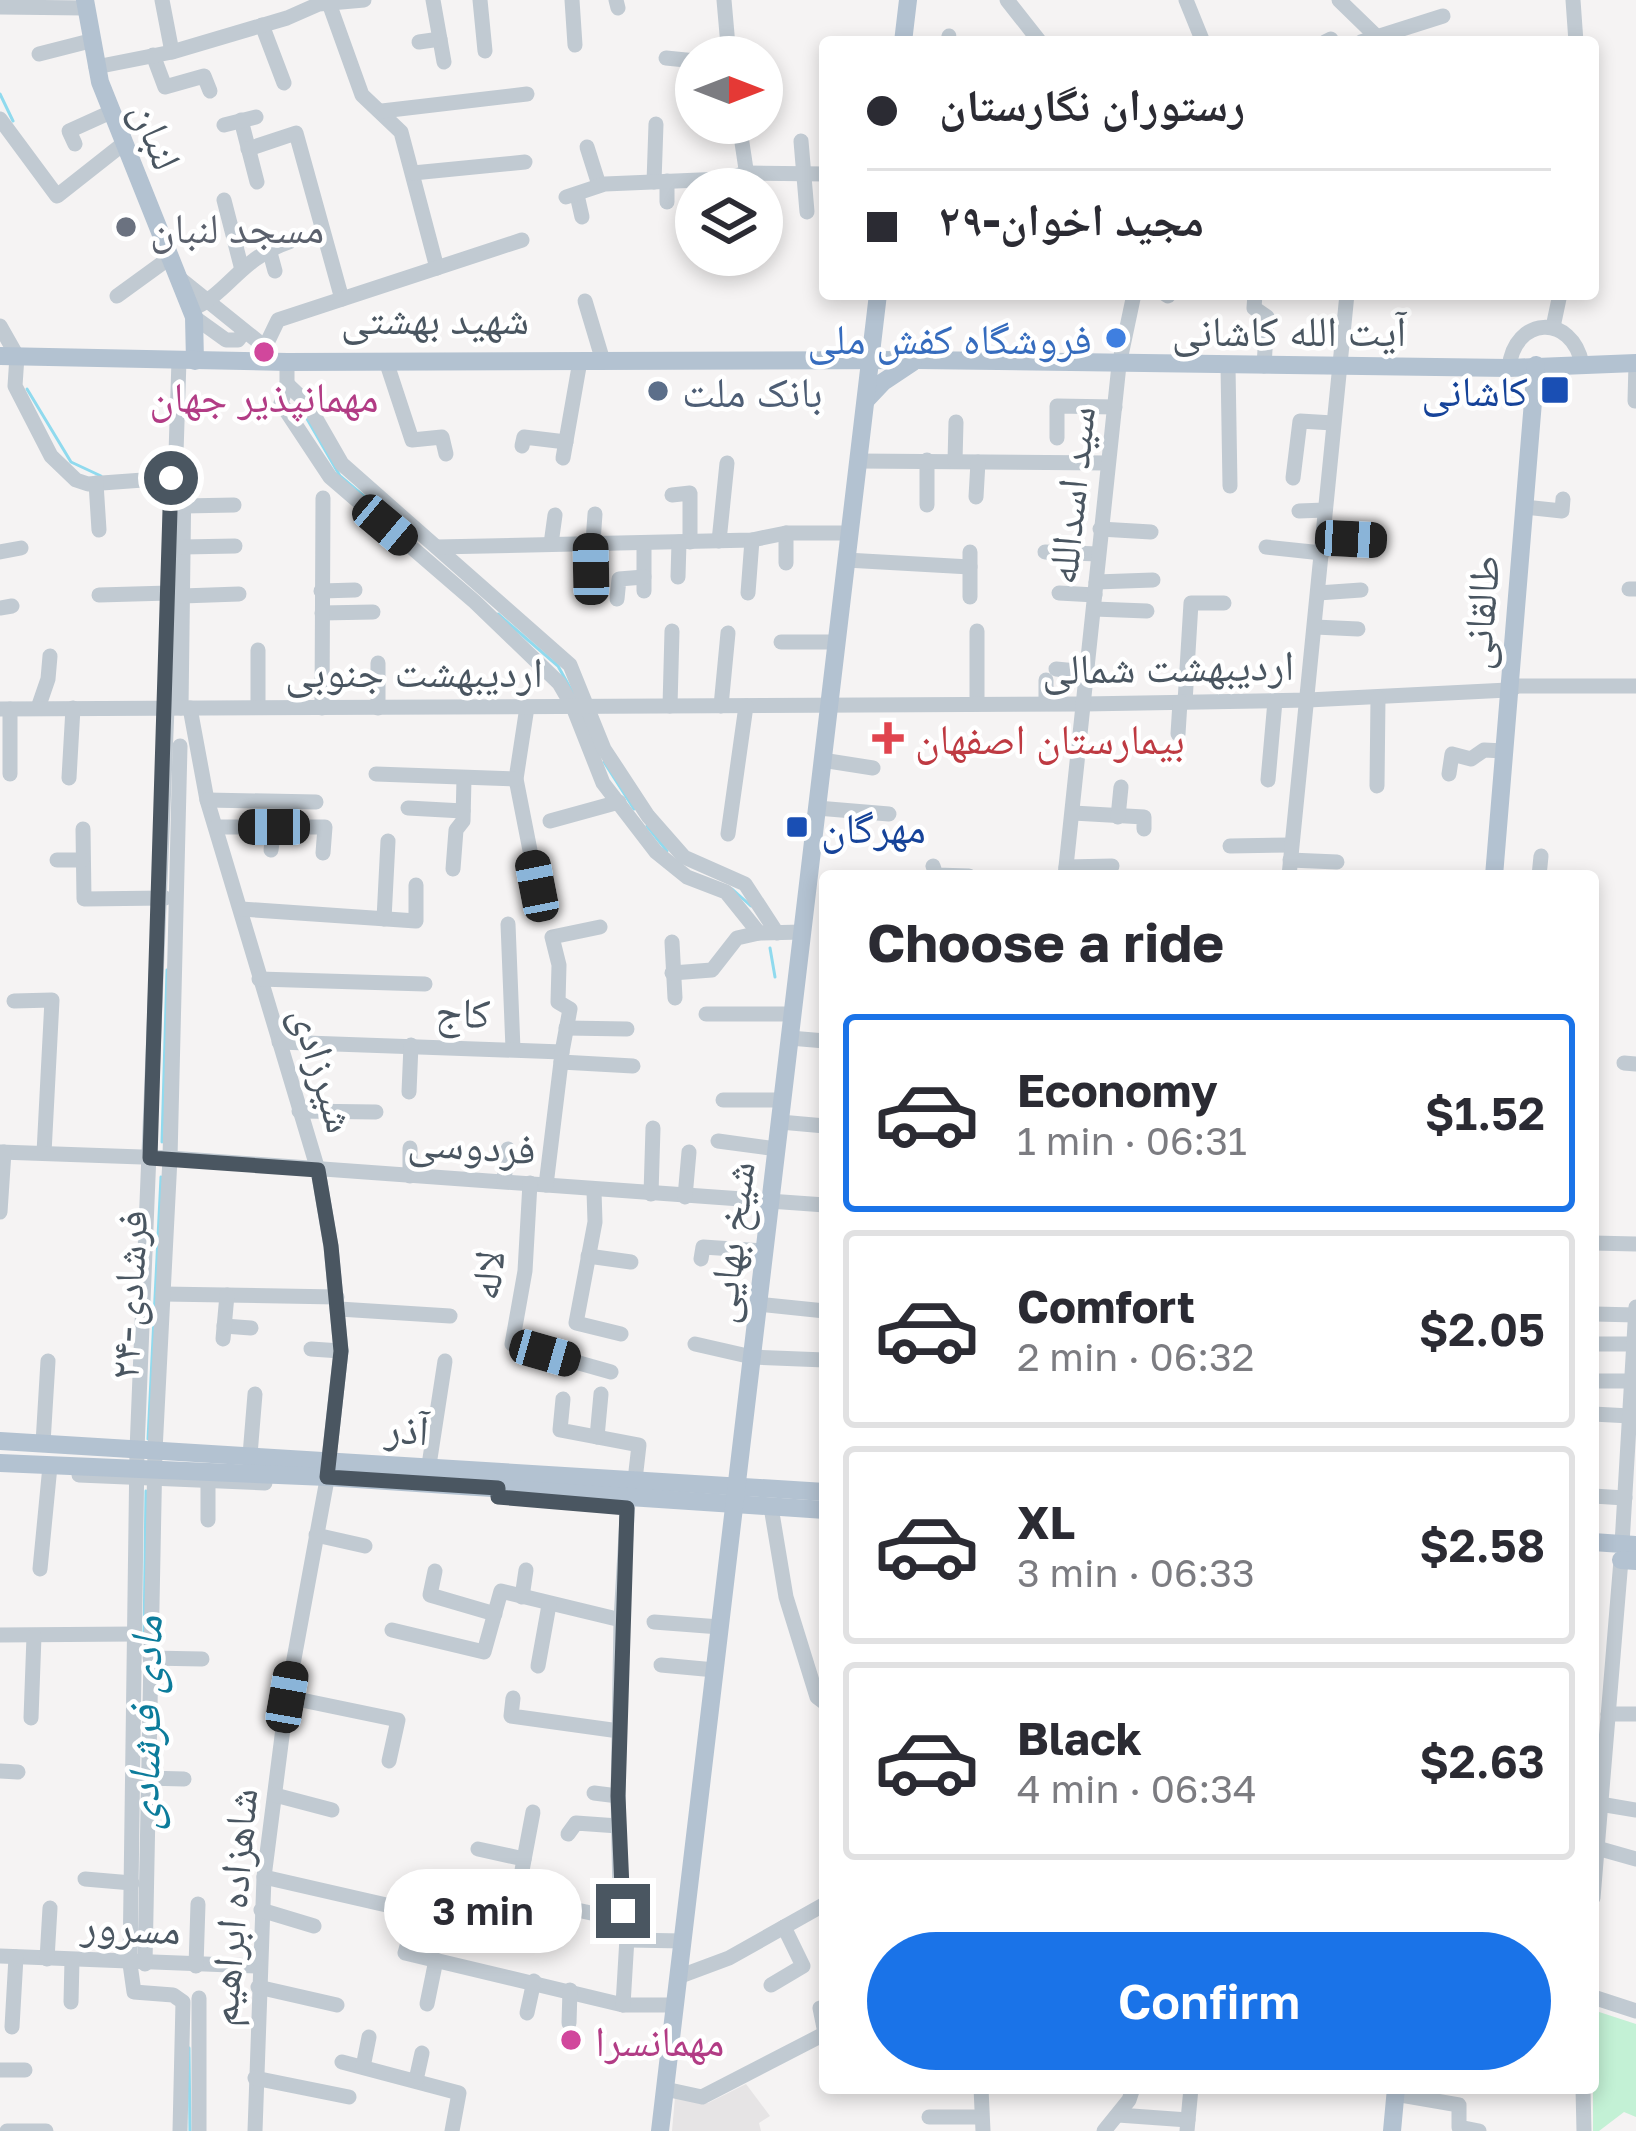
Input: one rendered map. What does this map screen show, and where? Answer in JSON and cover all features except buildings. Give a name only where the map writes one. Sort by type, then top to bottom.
[{"type":"main road","points":[[904,36],[908,0]]},
{"type":"main road","name":"لنبان","points":[[85,4],[96,68],[123,145],[173,267],[198,310],[190,358]]},
{"type":"main road","name":"شیخ بهایی","points":[[660,2131],[866,400],[865,357],[877,300]]},
{"type":"main road","name":"شهید بهشتی","points":[[8,352],[190,358],[265,354],[287,362],[865,357]]},
{"type":"main road","name":"آیت الله کاشانی","points":[[865,357],[1338,367],[1509,368],[1536,360],[1636,363]]},
{"type":"main road","name":"طالقانی","points":[[1494,870],[1536,360]]},
{"type":"main road","points":[[866,400],[883,382],[916,361]]},
{"type":"main road","name":"آذر","points":[[0,1441],[146,1451],[253,1471]]},
{"type":"main road","name":"آذر","points":[[327,1474],[429,1466],[630,1495]]},
{"type":"main road","name":"آذر","points":[[0,1467],[146,1476],[253,1471],[498,1492],[735,1496]]},
{"type":"main road","points":[[735,1496],[819,1501]]},
{"type":"main road","points":[[735,1496],[771,1507],[819,1501]]},
{"type":"main road","points":[[1599,1544],[1629,1552]]},
{"type":"main road","points":[[1392,2131],[1396,2094]]},
{"type":"street","points":[[162,0],[172,52]]},
{"type":"street","points":[[96,68],[172,52],[323,3],[364,0]]},
{"type":"street","points":[[433,0],[444,62]]},
{"type":"street","points":[[480,0],[484,51]]},
{"type":"street","points":[[572,0],[575,45]]},
{"type":"street","points":[[724,0],[727,36]]},
{"type":"street","points":[[1007,0],[1035,36]]},
{"type":"street","points":[[1186,0],[1201,36]]},
{"type":"street","points":[[1339,0],[1367,36]]},
{"type":"street","points":[[1573,0],[1576,36]]},
{"type":"street","points":[[323,3],[362,95],[401,131],[437,268]]},
{"type":"street","points":[[0,7],[85,4]]},
{"type":"street","points":[[1382,36],[1443,16]]},
{"type":"street","points":[[262,25],[284,83]]},
{"type":"street","points":[[419,42],[440,39]]},
{"type":"street","points":[[39,54],[90,41]]},
{"type":"street","points":[[153,56],[165,87],[205,76],[210,92]]},
{"type":"street","points":[[665,58],[675,59]]},
{"type":"street","points":[[382,111],[527,94]]},
{"type":"street","points":[[74,144],[69,131],[111,112]]},
{"type":"street","points":[[0,119],[57,196],[123,145]]},
{"type":"street","points":[[240,121],[257,182]]},
{"type":"street","points":[[656,124],[660,182],[667,202]]},
{"type":"street","points":[[248,149],[296,133],[342,299]]},
{"type":"street","points":[[801,141],[807,212]]},
{"type":"street","points":[[587,147],[599,185]]},
{"type":"street","points":[[412,173],[525,162]]},
{"type":"street","points":[[783,177],[819,174]]},
{"type":"street","points":[[582,217],[571,196],[599,185],[675,182]]},
{"type":"street","points":[[224,200],[241,266]]},
{"type":"street","points":[[289,242],[241,266],[198,310],[226,340],[238,340],[244,332],[265,354],[278,320],[522,240]]},
{"type":"street","points":[[269,248],[275,271]]},
{"type":"street","points":[[117,296],[173,267]]},
{"type":"street","name":"سید اسدالله","points":[[1065,870],[1119,365],[1133,300]]},
{"type":"street","points":[[1255,300],[1254,308],[1267,317],[1264,366]]},
{"type":"street","points":[[1290,860],[1346,300]]},
{"type":"street","points":[[1553,327],[1559,300]]},
{"type":"street","points":[[585,302],[602,357]]},
{"type":"street","points":[[0,326],[8,352],[8,389],[51,456],[76,480],[171,478]]},
{"type":"street","points":[[1509,368],[1511,351],[1522,336],[1535,328],[1553,327],[1580,350],[1582,364]]},
{"type":"street","name":"شهید بهشتی","points":[[265,354],[602,357]]},
{"type":"street","points":[[146,1451],[150,1158],[179,708],[171,478],[190,358]]},
{"type":"street","points":[[386,361],[412,440],[442,437],[446,454]]},
{"type":"street","points":[[522,446],[524,436],[565,450],[580,361]]},
{"type":"street","points":[[287,362],[281,403],[330,478],[480,596]]},
{"type":"street","points":[[1635,401],[1636,363]]},
{"type":"street","points":[[1228,366],[1230,486]]},
{"type":"street","points":[[287,384],[307,403],[342,464],[437,547],[581,707],[648,816],[684,857],[745,884],[768,933]]},
{"type":"street","points":[[1057,438],[1057,406],[1115,407]]},
{"type":"street","points":[[1293,478],[1300,421],[1333,423]]},
{"type":"street","points":[[955,461],[956,422]]},
{"type":"street","points":[[176,453],[184,476],[183,547],[176,595]]},
{"type":"street","points":[[927,460],[927,506]]},
{"type":"street","points":[[858,461],[1108,463]]},
{"type":"street","points":[[976,496],[978,462]]},
{"type":"street","points":[[719,541],[727,463]]},
{"type":"street","points":[[1207,468],[1229,466]]},
{"type":"street","points":[[96,483],[99,530]]},
{"type":"street","points":[[671,495],[690,493],[678,577]]},
{"type":"street","points":[[322,707],[323,498]]},
{"type":"street","points":[[1524,507],[1562,511],[1563,499]]},
{"type":"street","points":[[184,506],[234,505]]},
{"type":"street","points":[[1299,511],[1325,510]]},
{"type":"street","points":[[591,569],[596,514]]},
{"type":"street","points":[[551,544],[555,515]]},
{"type":"street","points":[[1100,530],[1150,532]]},
{"type":"street","points":[[437,547],[752,540],[786,532],[849,533]]},
{"type":"street","points":[[786,532],[786,563]]},
{"type":"street","points":[[748,593],[752,540]]},
{"type":"street","points":[[1266,547],[1378,540]]},
{"type":"street","points":[[617,599],[619,579],[644,584],[644,542]]},
{"type":"street","points":[[183,547],[235,546]]},
{"type":"street","points":[[0,552],[21,548]]},
{"type":"street","points":[[1046,552],[1098,554]]},
{"type":"street","points":[[846,560],[970,559],[970,597]]},
{"type":"street","points":[[1095,595],[1153,580]]},
{"type":"street","points":[[322,591],[355,590]]},
{"type":"street","points":[[1318,592],[1361,590]]},
{"type":"street","points":[[1059,593],[1095,595],[1147,611]]},
{"type":"street","points":[[99,595],[239,594]]},
{"type":"street","points":[[1178,734],[1191,603],[1224,602]]},
{"type":"street","points":[[322,613],[373,611]]},
{"type":"street","points":[[1315,627],[1358,629]]},
{"type":"street","points":[[670,706],[673,631]]},
{"type":"street","points":[[977,631],[977,704]]},
{"type":"street","points":[[721,706],[728,633]]},
{"type":"street","points":[[781,641],[837,642]]},
{"type":"street","points":[[258,650],[258,707]]},
{"type":"street","points":[[38,708],[50,656]]},
{"type":"street","points":[[378,663],[378,708]]},
{"type":"street","points":[[1046,703],[1051,675],[1087,672]]},
{"type":"street","name":"اردیبهشت شمالی","points":[[829,706],[1275,701],[1518,686],[1636,686]]},
{"type":"street","points":[[1377,786],[1378,698]]},
{"type":"street","points":[[1268,780],[1275,701]]},
{"type":"street","points":[[728,834],[746,706]]},
{"type":"street","name":"اردیبهشت جنوبی","points":[[5,709],[829,706]]},
{"type":"street","points":[[527,707],[516,779],[537,886]]},
{"type":"street","points":[[581,707],[603,783],[656,852],[687,877],[726,892],[768,933]]},
{"type":"street","points":[[68,778],[73,708]]},
{"type":"street","name":"شیرزادی","points":[[179,708],[318,1170],[341,1351],[327,1474]]},
{"type":"street","points":[[5,709],[10,774]]},
{"type":"street","points":[[167,898],[180,746]]},
{"type":"street","points":[[1449,774],[1452,754],[1471,758],[1484,750],[1504,751]]},
{"type":"street","points":[[822,760],[873,768]]},
{"type":"street","points":[[376,774],[516,779]]},
{"type":"street","points":[[453,869],[455,830],[463,821],[464,778]]},
{"type":"street","points":[[1118,817],[1121,787]]},
{"type":"street","points":[[207,800],[316,802]]},
{"type":"street","points":[[550,821],[619,802]]},
{"type":"street","points":[[408,808],[463,811]]},
{"type":"street","points":[[817,808],[890,814]]},
{"type":"street","points":[[1073,813],[1144,817],[1144,830]]},
{"type":"street","points":[[216,826],[325,827],[323,853]]},
{"type":"street","points":[[271,850],[274,827]]},
{"type":"street","points":[[83,829],[84,899],[126,892],[167,898]]},
{"type":"street","points":[[384,919],[388,841]]},
{"type":"street","points":[[1230,846],[1290,860],[1337,862]]},
{"type":"street","points":[[1539,870],[1540,856]]},
{"type":"street","points":[[57,860],[82,860]]},
{"type":"street","points":[[933,866],[934,870]]},
{"type":"street","points":[[1081,870],[1112,866]]},
{"type":"street","points":[[241,909],[416,921],[416,885]]},
{"type":"street","name":"۲۴-فرشادی","points":[[146,1476],[170,1158],[167,898]]},
{"type":"street","points":[[508,924],[513,1049]]},
{"type":"street","points":[[538,1184],[570,1010],[558,1002],[559,965],[552,937],[600,927]]},
{"type":"street","points":[[673,973],[712,970],[737,938],[802,932]]},
{"type":"street","points":[[671,942],[675,998]]},
{"type":"street","points":[[259,979],[425,983]]},
{"type":"street","points":[[14,1001],[52,1000],[44,1153]]},
{"type":"street","points":[[706,1014],[793,1014]]},
{"type":"street","points":[[566,1028],[627,1029]]},
{"type":"street","points":[[790,1038],[819,1040]]},
{"type":"street","name":"کاج","points":[[279,1042],[513,1049],[633,1066]]},
{"type":"street","points":[[409,1092],[411,1045]]},
{"type":"street","points":[[723,1100],[782,1100]]},
{"type":"street","points":[[299,1111],[376,1112]]},
{"type":"street","points":[[780,1122],[819,1125]]},
{"type":"street","points":[[651,1194],[653,1128]]},
{"type":"street","points":[[718,1141],[777,1148]]},
{"type":"street","points":[[410,1148],[410,1176]]},
{"type":"street","points":[[504,1180],[508,1149]]},
{"type":"street","points":[[0,1212],[2,1152],[150,1158]]},
{"type":"street","points":[[685,1197],[689,1152]]},
{"type":"street","name":"فردوسی","points":[[150,1158],[819,1205]]},
{"type":"street","name":"لاله","points":[[538,1184],[512,1344],[611,1372]]},
{"type":"street","points":[[594,1191],[595,1222],[576,1323],[621,1334]]},
{"type":"street","points":[[1599,1243],[1636,1244]]},
{"type":"street","points":[[701,1259],[704,1247],[765,1251]]},
{"type":"street","points":[[588,1256],[631,1262]]},
{"type":"street","points":[[163,1294],[338,1303],[450,1316]]},
{"type":"street","points":[[227,1295],[223,1333],[251,1328]]},
{"type":"street","points":[[758,1304],[819,1310]]},
{"type":"street","points":[[1599,1314],[1636,1311],[1632,1453],[1625,1498],[1629,1552],[1602,1724],[1599,1778]]},
{"type":"street","points":[[695,1344],[752,1357],[819,1360]]},
{"type":"street","points":[[1599,1344],[1634,1344]]},
{"type":"street","points":[[311,1349],[341,1351]]},
{"type":"street","points":[[43,1443],[48,1360]]},
{"type":"street","points":[[429,1466],[445,1361]]},
{"type":"street","points":[[1599,1381],[1632,1381]]},
{"type":"street","points":[[253,1471],[255,1394]]},
{"type":"street","points":[[597,1437],[601,1394]]},
{"type":"street","points":[[563,1399],[560,1430],[639,1445],[630,1495],[621,1620],[620,1897],[628,1921],[622,2005]]},
{"type":"street","points":[[1599,1414],[1630,1416]]},
{"type":"street","points":[[40,1569],[49,1470]]},
{"type":"street","name":"آذر","points":[[146,1476],[208,1482],[253,1471]]},
{"type":"street","name":"شاهزاده ابراهیم","points":[[255,2131],[264,1877],[287,1697],[327,1474]]},
{"type":"street","points":[[137,1964],[132,1883],[135,1634],[146,1476]]},
{"type":"street","points":[[146,1476],[150,1658],[134,1992],[173,1995],[183,2002],[180,2131]]},
{"type":"street","points":[[208,1482],[208,1520]]},
{"type":"street","points":[[1599,1496],[1625,1498]]},
{"type":"street","points":[[771,1507],[786,1597],[819,1698]]},
{"type":"street","points":[[316,1534],[365,1546]]},
{"type":"street","points":[[522,1597],[526,1570]]},
{"type":"street","points":[[435,1571],[430,1595],[495,1614]]},
{"type":"street","points":[[392,1630],[484,1652],[501,1591],[621,1620]]},
{"type":"street","points":[[538,1666],[550,1605]]},
{"type":"street","points":[[653,1622],[720,1627]]},
{"type":"street","points":[[0,1635],[135,1634]]},
{"type":"street","points":[[31,1718],[34,1636]]},
{"type":"street","points":[[150,1658],[202,1659]]},
{"type":"street","points":[[661,1665],[715,1670]]},
{"type":"street","points":[[287,1697],[398,1720],[389,1761]]},
{"type":"street","points":[[513,1698],[511,1716],[619,1731]]},
{"type":"street","points":[[1602,1724],[1636,1714]]},
{"type":"street","points":[[0,1771],[18,1772]]},
{"type":"street","points":[[146,1778],[184,1779]]},
{"type":"street","points":[[594,1793],[618,1796]]},
{"type":"street","points":[[275,1795],[332,1810]]},
{"type":"street","points":[[1599,1796],[1636,1810]]},
{"type":"street","points":[[533,1812],[510,1902],[628,1921]]},
{"type":"street","points":[[568,1834],[576,1823],[619,1826]]},
{"type":"street","points":[[478,1849],[524,1859]]},
{"type":"street","points":[[1599,1849],[1636,1858]]},
{"type":"street","points":[[264,1877],[417,1912],[405,1953],[622,2005],[675,2006]]},
{"type":"street","points":[[85,1879],[132,1883]]},
{"type":"street","points":[[196,1966],[199,1904]]},
{"type":"street","points":[[47,1958],[50,1908]]},
{"type":"street","points":[[261,1910],[314,1926]]},
{"type":"street","points":[[678,1977],[729,1958],[819,1912]]},
{"type":"street","points":[[771,1985],[803,1966],[784,1927]]},
{"type":"street","points":[[628,1940],[682,1940]]},
{"type":"street","points":[[8,1956],[12,2027]]},
{"type":"street","name":"مسرور","points":[[8,1956],[258,1966]]},
{"type":"street","points":[[71,2002],[72,1960]]},
{"type":"street","points":[[427,2004],[436,1960]]},
{"type":"street","points":[[527,2013],[534,1981]]},
{"type":"street","points":[[258,1987],[338,2005]]},
{"type":"street","points":[[569,2023],[570,1990]]},
{"type":"street","points":[[199,1997],[199,2131]]},
{"type":"street","points":[[1599,1999],[1636,2011]]},
{"type":"street","points":[[363,2067],[369,2037]]},
{"type":"street","points":[[665,2089],[702,2097],[819,2037]]},
{"type":"street","points":[[416,2080],[422,2054]]},
{"type":"street","points":[[342,2062],[459,2093],[452,2131]]},
{"type":"street","points":[[0,2069],[25,2070]]},
{"type":"street","points":[[255,2078],[349,2097]]},
{"type":"street","points":[[1103,2131],[1130,2094]]},
{"type":"street","points":[[1118,2115],[1188,2125],[1190,2094]]},
{"type":"street","points":[[1411,2094],[1459,2104],[1459,2127],[1479,2131]]},
{"type":"street","points":[[1583,2094],[1584,2128]]},
{"type":"street","points":[[928,2117],[982,2124]]},
{"type":"street","points":[[7,2131],[46,2131]]},
{"type":"shaded area","points":[[746,2084],[770,2116],[759,2123],[761,2131],[672,2131],[675,2097],[708,2103]]},
{"type":"green space","points":[[1599,2012],[1636,2024],[1636,2117],[1624,2112],[1593,2131],[1593,2094],[1599,2094]]},
{"type":"waterway","points":[[0,94],[13,121]]},
{"type":"waterway","name":"مادی فرشادی","points":[[27,389],[71,462],[101,476]]},
{"type":"waterway","points":[[306,417],[340,476],[365,497]]},
{"type":"waterway","points":[[498,614],[558,666],[573,693]]},
{"type":"waterway","points":[[604,762],[634,809]]},
{"type":"waterway","points":[[647,826],[667,851]]},
{"type":"waterway","points":[[732,889],[751,906]]},
{"type":"waterway","points":[[770,948],[775,977]]},
{"type":"waterway","name":"مادی فرشادی","points":[[162,1142],[167,970]]},
{"type":"waterway","name":"مادی فرشادی","points":[[148,1439],[161,1177]]},
{"type":"waterway","name":"مادی فرشادی","points":[[144,1640],[146,1491]]},
{"type":"waterway","name":"مادی فرشادی","points":[[189,2048],[190,2131]]},
{"type":"place","name":"مسجد لنبان","points":[[126,227]]},
{"type":"place","name":"فروشگاه کفش ملی","points":[[1116,338]]},
{"type":"place","name":"مهمانپذیر جهان","points":[[264,352]]},
{"type":"place","name":"کاشانی","points":[[1555,390]]},
{"type":"place","name":"بانک ملت","points":[[658,391]]},
{"type":"place","name":"بیمارستان اصفهان","points":[[888,738]]},
{"type":"place","name":"مهرگان","points":[[797,827]]},
{"type":"place","name":"مهمانسرا","points":[[571,2040]]},
{"type":"route","points":[[171,478],[150,1158],[318,1170],[341,1351],[327,1477],[498,1488],[498,1497],[627,1508],[618,1796],[623,1911]]}]
